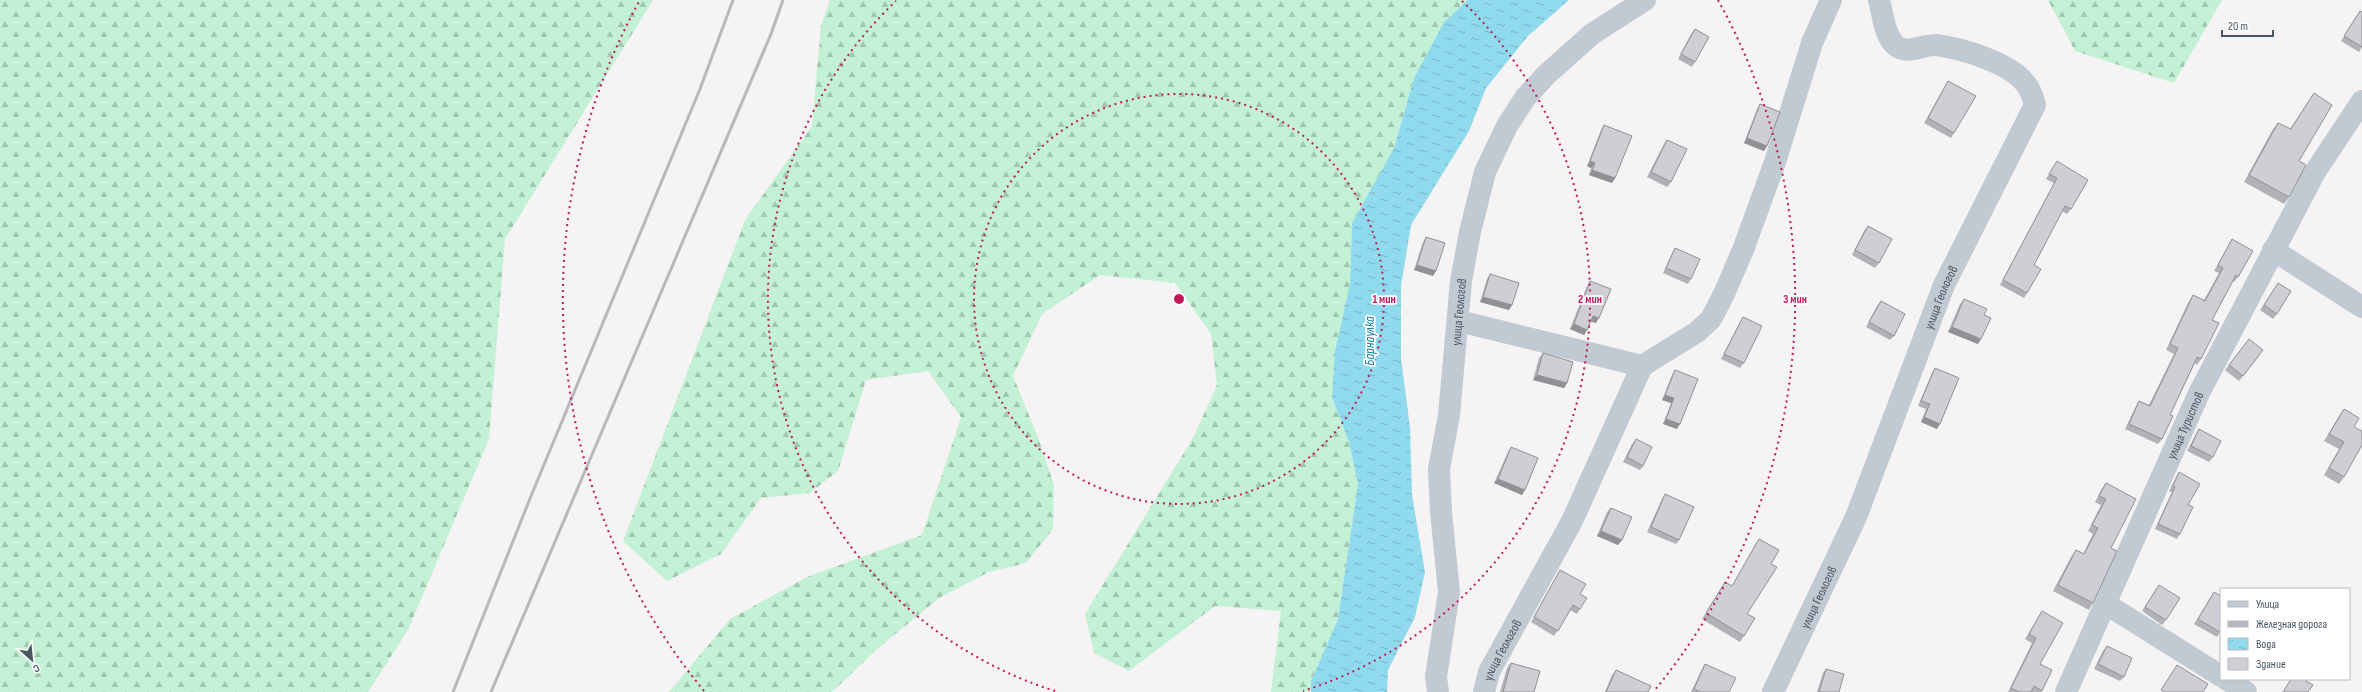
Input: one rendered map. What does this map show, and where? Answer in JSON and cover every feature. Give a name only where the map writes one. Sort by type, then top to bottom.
[{"type":"street","name":"улица Геологов","points":[[1438,692],[1436,677],[1449,592],[1440,512],[1439,470],[1449,415],[1459,321],[1461,281],[1470,232],[1485,172],[1507,126],[1525,98],[1546,75],[1592,34],[1645,0]]},
{"type":"street","points":[[1459,321],[1642,366],[1697,332],[1711,319],[1724,294],[1743,250],[1776,162],[1812,42],[1831,0]]},
{"type":"street","name":"улица Геологов","points":[[1773,692],[1856,517],[1944,285],[2035,105],[2032,93],[2024,82],[2008,70],[1974,53],[1935,45],[1906,50],[1896,46],[1888,38],[1879,0]]},
{"type":"street","name":"улица Туристов","points":[[2066,692],[2200,392],[2273,250],[2316,172],[2362,101]]},
{"type":"street","points":[[2273,250],[2362,307]]},
{"type":"street","name":"улица Геологов","points":[[1484,692],[1489,672],[1572,521],[1642,366]]},
{"type":"street","points":[[2106,604],[2220,675]]},
{"type":"street","points":[[2228,680],[2246,692]]},
{"type":"green space","points":[[0,0],[653,0],[505,239],[489,439],[408,630],[368,692],[0,692]]},
{"type":"green space","points":[[830,0],[1468,0],[1444,22],[1414,78],[1394,148],[1352,223],[1350,283],[1335,351],[1332,397],[1349,442],[1358,484],[1338,619],[1311,681],[1311,692],[1271,692],[1281,611],[1215,606],[1129,671],[1094,653],[1085,614],[1193,438],[1217,385],[1211,334],[1175,283],[1100,275],[1042,314],[1013,376],[1039,440],[1054,485],[1053,529],[1026,563],[989,572],[939,598],[877,649],[832,692],[669,692],[730,619],[807,577],[922,535],[961,417],[928,371],[866,380],[838,471],[810,493],[761,498],[721,554],[667,581],[623,541],[745,220],[812,126],[821,26]]},
{"type":"green space","points":[[2048,0],[2222,0],[2174,83],[2075,51]]},
{"type":"water","name":"Барнаулка","points":[[1468,0],[1569,0],[1528,36],[1486,88],[1469,131],[1411,225],[1401,286],[1401,358],[1410,428],[1412,495],[1425,572],[1415,617],[1388,670],[1387,692],[1311,692],[1311,681],[1338,619],[1358,484],[1349,442],[1332,397],[1335,351],[1350,283],[1352,223],[1394,148],[1414,78],[1444,22]]},
{"type":"building","points":[[2360,11],[2362,12],[2362,47],[2344,36]]},
{"type":"building","points":[[1695,29],[1709,37],[1695,62],[1681,54]]},
{"type":"building","points":[[1948,81],[1976,96],[1954,133],[1928,118]]},
{"type":"building","points":[[2314,93],[2332,105],[2299,161],[2306,165],[2289,197],[2249,175],[2278,123],[2291,129]]},
{"type":"building","points":[[1760,104],[1780,112],[1767,146],[1747,138]]},
{"type":"building","points":[[1604,125],[1632,136],[1615,178],[1592,170],[1595,163],[1590,161]]},
{"type":"building","points":[[1667,140],[1687,149],[1671,182],[1651,172]]},
{"type":"building","points":[[2057,161],[2088,180],[2071,209],[2065,206],[2034,265],[2041,269],[2027,293],[2003,280],[2057,178],[2049,174]]},
{"type":"building","points":[[1868,226],[1892,239],[1879,263],[1855,250]]},
{"type":"building","points":[[1426,237],[1445,243],[1436,271],[1417,265]]},
{"type":"building","points":[[2232,239],[2253,251],[2238,277],[2236,275],[2212,320],[2219,323],[2201,359],[2197,357],[2170,415],[2173,416],[2162,439],[2129,424],[2139,401],[2150,406],[2178,348],[2170,344],[2193,295],[2205,301],[2223,268],[2218,265]]},
{"type":"building","points":[[1675,248],[1700,259],[1691,279],[1666,268]]},
{"type":"building","points":[[1490,274],[1519,283],[1512,305],[1483,297]]},
{"type":"building","points":[[1590,281],[1611,289],[1599,318],[1593,316],[1587,330],[1574,324]]},
{"type":"building","points":[[2278,283],[2291,291],[2277,314],[2264,305]]},
{"type":"building","points":[[1964,299],[1987,309],[1984,315],[1991,318],[1981,339],[1952,327]]},
{"type":"building","points":[[1881,301],[1905,314],[1894,336],[1869,322]]},
{"type":"building","points":[[1743,317],[1762,326],[1744,363],[1724,354]]},
{"type":"building","points":[[2249,339],[2263,350],[2243,376],[2229,365]]},
{"type":"building","points":[[1543,353],[1573,362],[1567,383],[1537,375]]},
{"type":"building","points":[[1935,368],[1959,378],[1940,424],[1924,417],[1930,404],[1921,401]]},
{"type":"building","points":[[1675,370],[1698,379],[1680,424],[1666,419],[1674,398],[1665,395]]},
{"type":"building","points":[[2344,409],[2359,418],[2354,427],[2362,431],[2362,445],[2344,477],[2329,468],[2344,442],[2329,434]]},
{"type":"building","points":[[2199,429],[2221,441],[2213,457],[2191,446]]},
{"type":"building","points":[[1636,439],[1652,447],[1643,466],[1627,457]]},
{"type":"building","points":[[1511,447],[1538,458],[1525,490],[1498,479]]},
{"type":"building","points":[[2179,472],[2200,484],[2188,505],[2193,507],[2180,534],[2158,524],[2175,487],[2173,486]]},
{"type":"building","points":[[2106,483],[2136,499],[2111,548],[2117,551],[2093,603],[2058,585],[2076,550],[2084,554],[2098,528],[2092,525],[2106,499],[2099,496]]},
{"type":"building","points":[[1665,494],[1694,507],[1679,540],[1651,527]]},
{"type":"building","points":[[1611,508],[1632,517],[1622,540],[1601,531]]},
{"type":"building","points":[[1759,539],[1779,550],[1771,564],[1777,567],[1747,614],[1755,618],[1744,636],[1706,613],[1725,582],[1732,586]]},
{"type":"building","points":[[1560,570],[1586,584],[1580,594],[1587,598],[1580,609],[1573,605],[1558,631],[1534,617]]},
{"type":"building","points":[[2159,585],[2180,598],[2166,620],[2145,607]]},
{"type":"building","points":[[2214,592],[2220,595],[2220,632],[2198,619]]},
{"type":"building","points":[[2042,611],[2063,623],[2040,664],[2052,670],[2042,691],[2034,686],[2031,692],[2019,692],[2011,688],[2036,638],[2029,634]]},
{"type":"building","points":[[2107,646],[2132,658],[2124,677],[2098,664]]},
{"type":"building","points":[[1511,663],[1540,671],[1534,692],[1503,692]]},
{"type":"building","points":[[1705,664],[1736,678],[1729,692],[1701,692],[1694,689]]},
{"type":"building","points":[[2177,665],[2208,684],[2203,692],[2164,692],[2161,690]]},
{"type":"building","points":[[1826,669],[1844,674],[1839,692],[1819,692]]},
{"type":"building","points":[[1616,670],[1651,686],[1648,692],[1606,692]]},
{"type":"building","points":[[2290,680],[2307,680],[2306,681],[2313,685],[2308,692],[2283,692]]},
{"type":"railway","points":[[453,692],[531,496],[700,89],[733,0]]},
{"type":"railway","points":[[491,692],[771,34],[783,0]]}]
